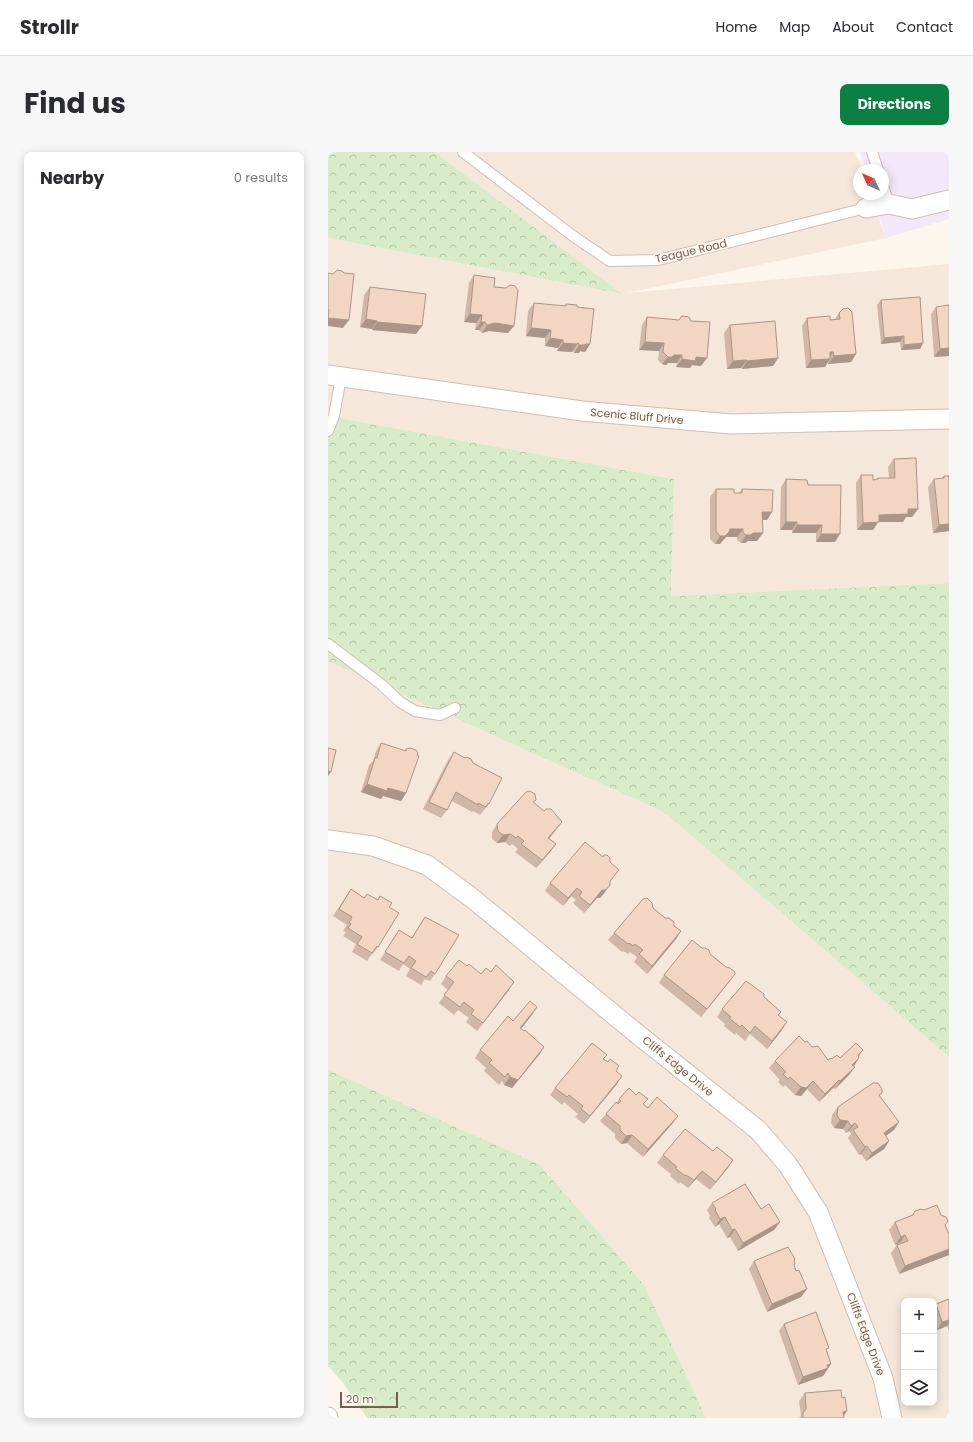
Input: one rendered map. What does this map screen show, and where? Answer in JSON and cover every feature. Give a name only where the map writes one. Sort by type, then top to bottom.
[{"type":"street","name":"Teague Road","points":[[866,208],[889,204],[912,209],[949,200]]},
{"type":"street","name":"Scenic Bluff Drive","points":[[334,376],[582,411],[731,424],[949,419]]},
{"type":"street","name":"Cliffs Edge Drive","points":[[328,840],[373,846],[427,865],[472,898],[642,1038],[758,1130],[788,1165],[818,1212],[883,1378],[892,1418]]},
{"type":"lane","name":"Teague Road","points":[[462,152],[573,236],[610,260],[658,260],[866,208]]},
{"type":"lane","points":[[872,152],[876,164]]},
{"type":"lane","points":[[888,200],[889,204]]},
{"type":"lane","points":[[328,431],[334,416],[334,376]]},
{"type":"lane","points":[[328,644],[382,685],[400,702],[415,711],[440,715],[455,708]]},
{"type":"shaded area","points":[[435,152],[855,152],[860,164],[853,164],[853,200],[872,200],[886,238],[627,293],[949,264],[949,583],[671,596],[674,479],[328,416],[328,238],[621,294]]},
{"type":"shaded area","points":[[860,152],[949,152],[949,219],[886,238],[875,200],[889,200],[889,164],[864,164]]},
{"type":"shaded area","points":[[328,661],[664,812],[949,1057],[949,1418],[706,1418],[643,1285],[539,1164],[328,1070]]},
{"type":"green space","points":[[328,152],[435,152],[622,294],[328,238]]},
{"type":"green space","points":[[328,416],[674,479],[671,596],[949,583],[949,1057],[664,812],[328,661]]},
{"type":"green space","points":[[328,1070],[539,1164],[644,1285],[706,1418],[367,1418],[343,1383],[328,1366]]},
{"type":"building","points":[[337,270],[344,273],[354,274],[349,320],[328,318],[328,273],[333,274]]},
{"type":"building","points":[[474,275],[495,278],[494,287],[506,288],[510,285],[515,286],[518,290],[514,326],[495,323],[487,325],[485,322],[481,322],[482,315],[470,314]]},
{"type":"building","points":[[370,287],[426,294],[422,326],[377,322],[366,319]]},
{"type":"building","points":[[920,297],[923,343],[904,345],[904,336],[884,338],[881,300]]},
{"type":"building","points":[[534,303],[566,306],[566,304],[577,305],[577,307],[594,309],[590,344],[579,345],[578,343],[563,343],[563,340],[550,338],[551,330],[531,328]]},
{"type":"building","points":[[949,305],[949,348],[940,349],[936,307]]},
{"type":"building","points":[[848,308],[852,312],[856,354],[834,356],[833,352],[830,352],[830,359],[811,360],[807,318],[830,316],[830,320],[840,319],[839,313],[843,309]]},
{"type":"building","points":[[682,316],[689,317],[691,321],[710,322],[707,358],[696,357],[695,361],[682,359],[682,355],[668,357],[663,352],[664,343],[645,342],[647,317],[679,320]]},
{"type":"building","points":[[775,321],[778,358],[733,361],[730,325]]},
{"type":"building","points":[[916,458],[918,509],[908,509],[908,514],[879,515],[879,522],[863,523],[861,475],[873,475],[873,480],[878,478],[895,478],[894,459]]},
{"type":"building","points":[[944,476],[949,476],[949,524],[939,525],[934,479],[944,478]]},
{"type":"building","points":[[786,479],[807,480],[808,485],[841,485],[840,534],[821,534],[822,525],[797,525],[797,522],[786,522]]},
{"type":"building","points":[[716,489],[734,489],[734,493],[742,493],[742,489],[773,490],[772,512],[762,512],[763,533],[746,535],[743,532],[743,529],[730,529],[725,536],[720,536],[716,531]]},
{"type":"building","points":[[381,743],[406,751],[406,749],[410,748],[416,750],[418,753],[417,755],[419,756],[406,793],[388,788],[387,791],[367,784]]},
{"type":"building","points":[[328,748],[336,750],[331,772],[328,771]]},
{"type":"building","points":[[454,752],[465,758],[467,757],[471,759],[473,763],[502,778],[486,807],[478,803],[478,805],[456,792],[447,810],[429,802]]},
{"type":"building","points":[[530,791],[535,794],[536,800],[533,802],[544,811],[546,809],[551,809],[562,822],[548,838],[556,844],[542,860],[521,844],[524,841],[518,836],[516,838],[510,834],[503,835],[498,831],[497,824],[526,792]]},
{"type":"building","points":[[585,842],[603,857],[604,855],[607,855],[610,858],[610,862],[619,870],[610,881],[610,885],[606,890],[602,890],[590,905],[579,896],[582,892],[577,888],[568,898],[550,883]]},
{"type":"building","points":[[351,889],[364,898],[367,894],[378,900],[380,896],[392,903],[389,907],[399,913],[378,947],[377,946],[372,953],[357,944],[362,937],[348,928],[351,924],[349,923],[352,917],[339,909]]},
{"type":"building","points":[[647,898],[652,903],[653,908],[665,918],[669,918],[674,922],[674,926],[681,931],[652,966],[639,954],[643,950],[635,944],[633,946],[629,943],[628,944],[614,933],[643,899]]},
{"type":"building","points":[[425,917],[459,935],[435,974],[431,971],[426,977],[411,968],[416,961],[409,956],[404,963],[385,952],[399,930],[412,938]]},
{"type":"building","points":[[692,940],[702,948],[709,950],[710,954],[726,967],[735,972],[735,974],[707,1009],[664,975]]},
{"type":"building","points":[[459,960],[467,966],[469,964],[481,974],[486,968],[491,972],[496,965],[514,982],[483,1023],[471,1014],[474,1010],[464,1002],[460,1007],[444,995],[454,982],[446,976]]},
{"type":"building","points":[[746,981],[764,994],[764,997],[781,1012],[778,1015],[787,1022],[772,1041],[755,1026],[750,1033],[742,1025],[740,1027],[729,1018],[731,1017],[722,1009]]},
{"type":"building","points":[[530,1001],[537,1007],[520,1028],[524,1031],[525,1030],[544,1047],[518,1080],[510,1077],[508,1073],[505,1077],[489,1063],[492,1060],[480,1050],[508,1016],[513,1021]]},
{"type":"building","points":[[799,1036],[805,1042],[807,1041],[812,1047],[818,1046],[828,1060],[837,1055],[840,1058],[856,1043],[863,1050],[858,1055],[859,1058],[852,1065],[855,1067],[825,1094],[813,1081],[806,1088],[801,1087],[790,1077],[788,1079],[783,1074],[786,1072],[775,1061]]},
{"type":"building","points":[[592,1043],[607,1055],[603,1059],[608,1062],[610,1059],[619,1066],[616,1071],[622,1076],[590,1116],[581,1109],[583,1106],[569,1095],[567,1097],[555,1088]]},
{"type":"building","points":[[873,1083],[878,1083],[882,1089],[882,1093],[879,1095],[899,1122],[884,1133],[889,1141],[872,1153],[867,1146],[865,1147],[853,1130],[858,1127],[855,1123],[851,1126],[848,1121],[840,1120],[837,1115],[838,1107]]},
{"type":"building","points":[[629,1088],[636,1095],[639,1092],[648,1099],[643,1104],[648,1108],[657,1097],[678,1116],[648,1149],[632,1135],[626,1136],[620,1130],[620,1126],[606,1114],[616,1102],[618,1104],[621,1101],[619,1099]]},
{"type":"building","points":[[685,1129],[713,1151],[717,1147],[733,1160],[716,1182],[702,1171],[694,1180],[686,1175],[685,1176],[663,1155]]},
{"type":"building","points":[[745,1184],[761,1209],[769,1204],[780,1222],[743,1243],[735,1229],[732,1230],[725,1217],[720,1219],[712,1203]]},
{"type":"building","points":[[937,1205],[941,1215],[946,1217],[948,1221],[945,1225],[949,1234],[949,1249],[905,1266],[897,1245],[908,1241],[905,1235],[901,1237],[895,1222],[913,1215],[915,1211],[921,1209],[924,1210]]},
{"type":"building","points":[[788,1247],[795,1259],[794,1265],[796,1271],[799,1270],[807,1289],[772,1304],[754,1261]]},
{"type":"building","points":[[949,1299],[949,1320],[942,1322],[937,1304]]},
{"type":"building","points":[[816,1312],[829,1348],[826,1349],[831,1364],[827,1365],[828,1368],[803,1377],[784,1324]]},
{"type":"building","points":[[841,1390],[842,1398],[845,1397],[847,1411],[843,1412],[844,1418],[803,1418],[803,1413],[806,1409],[805,1393]]}]
